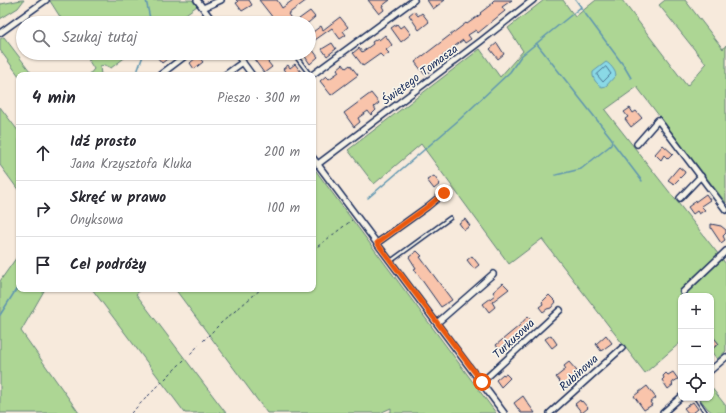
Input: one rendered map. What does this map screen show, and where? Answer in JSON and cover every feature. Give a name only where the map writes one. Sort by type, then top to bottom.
[{"type":"street","points":[[24,16],[46,0]]},
{"type":"street","points":[[197,0],[209,16]]},
{"type":"street","points":[[203,8],[221,0]]},
{"type":"street","points":[[315,72],[414,0]]},
{"type":"street","name":"Świętego Tomasza","points":[[318,164],[482,41],[533,0]]},
{"type":"street","points":[[0,33],[16,22]]},
{"type":"street","points":[[164,72],[180,60]]},
{"type":"street","points":[[229,72],[243,62],[250,72]]},
{"type":"street","points":[[637,144],[658,120],[726,210]]},
{"type":"street","points":[[316,162],[392,261],[504,413]]},
{"type":"street","points":[[680,198],[701,176]]},
{"type":"street","points":[[377,243],[444,193]]},
{"type":"street","points":[[683,292],[726,251]]},
{"type":"street","points":[[437,323],[493,274]]},
{"type":"street","name":"Turkusowa","points":[[482,382],[560,310]]},
{"type":"street","name":"Rubinowa","points":[[550,413],[622,348]]},
{"type":"street","points":[[714,367],[726,357]]},
{"type":"street","points":[[663,413],[678,400]]},
{"type":"lane","points":[[299,60],[309,72]]},
{"type":"lane","points":[[392,261],[450,218]]},
{"type":"lane","points":[[698,401],[706,413]]},
{"type":"path","points":[[316,248],[357,216]]},
{"type":"path","points":[[131,413],[221,323],[258,292]]},
{"type":"green space","points":[[24,0],[18,8],[0,19],[0,3]]},
{"type":"green space","points":[[192,0],[197,6],[183,16],[60,16],[50,1]]},
{"type":"green space","points":[[544,0],[563,0],[575,17],[596,0],[622,0],[687,86],[706,64],[659,5],[665,0],[685,0],[723,49],[726,45],[726,203],[637,87],[605,110],[726,264],[726,351],[717,359],[714,355],[714,293],[678,293],[678,345],[645,373],[542,239],[509,264],[421,144],[374,184],[348,150],[480,49],[500,77],[523,51],[508,28]]},
{"type":"green space","points":[[4,37],[16,53],[16,60],[22,60],[31,72],[16,72],[0,50],[0,39]]},
{"type":"green space","points":[[88,60],[122,60],[111,68],[105,65],[100,66],[101,72],[92,72],[94,69]]},
{"type":"green space","points":[[0,107],[16,128],[16,187],[0,165]]},
{"type":"green space","points":[[316,171],[496,413],[388,413],[391,412],[391,408],[380,413],[267,413],[177,292],[316,292]]},
{"type":"green space","points":[[16,258],[16,292],[43,292],[21,331],[79,413],[0,413],[0,281]]},
{"type":"green space","points":[[94,292],[138,292],[136,294],[226,413],[185,413]]},
{"type":"green space","points":[[714,391],[726,406],[726,413],[710,413],[712,412],[701,401],[714,401]]},
{"type":"water","points":[[606,62],[612,67],[616,75],[606,86],[602,87],[595,81],[593,72]]},
{"type":"building","points":[[236,0],[249,0],[252,5],[242,11],[236,3],[238,2]]},
{"type":"building","points":[[259,0],[277,0],[282,8],[293,0],[307,0],[288,14],[289,16],[272,16]]},
{"type":"building","points":[[368,0],[390,0],[382,6],[384,10],[379,14]]},
{"type":"building","points":[[427,0],[445,0],[433,9]]},
{"type":"building","points":[[494,0],[512,0],[502,7],[505,11],[478,33],[476,30],[468,35],[471,39],[465,43],[463,40],[455,46],[457,50],[452,54],[450,51],[441,57],[444,60],[438,64],[436,61],[428,67],[430,71],[425,75],[415,62],[466,23],[467,24],[481,14],[480,13],[493,3],[492,2]]},
{"type":"building","points":[[310,11],[314,16],[303,16]]},
{"type":"building","points":[[414,11],[418,16],[422,13],[429,22],[419,30],[409,15]]},
{"type":"building","points":[[340,17],[348,27],[343,31],[346,35],[340,39],[332,28],[316,39],[316,30],[321,26],[323,30]]},
{"type":"building","points":[[397,24],[400,28],[404,25],[411,34],[401,42],[391,28]]},
{"type":"building","points":[[385,35],[392,45],[386,50],[389,53],[383,57],[380,54],[363,66],[353,53],[359,48],[362,52],[373,44],[372,42],[378,38],[379,40]]},
{"type":"building","points":[[332,43],[336,49],[327,56],[322,49]]},
{"type":"building","points":[[497,43],[504,54],[498,59],[490,49]]},
{"type":"building","points":[[193,60],[201,60],[203,62],[194,69],[190,63]]},
{"type":"building","points":[[255,60],[266,60],[272,67],[263,72]]},
{"type":"building","points":[[307,60],[315,60],[310,64]]},
{"type":"building","points":[[295,64],[301,72],[286,72],[283,69],[288,65],[290,68]]},
{"type":"building","points":[[343,64],[346,68],[350,65],[358,75],[331,95],[320,81],[326,76],[329,79],[339,72],[337,69]]},
{"type":"building","points":[[371,93],[379,103],[374,107],[376,110],[371,115],[368,111],[358,118],[360,122],[354,127],[344,113]]},
{"type":"building","points":[[630,108],[633,113],[636,111],[642,118],[631,127],[625,119],[628,117],[624,112]]},
{"type":"building","points":[[663,145],[673,154],[668,159],[664,155],[661,160],[655,154]]},
{"type":"building","points":[[679,167],[685,172],[674,184],[668,180]]},
{"type":"building","points":[[434,176],[440,184],[434,189],[427,180]]},
{"type":"building","points":[[706,194],[710,200],[701,206],[705,210],[699,214],[697,211],[693,214],[688,207]]},
{"type":"building","points":[[465,219],[470,226],[464,230],[459,223]]},
{"type":"building","points":[[711,224],[721,226],[726,230],[726,233],[723,236],[725,240],[721,243],[711,228]]},
{"type":"building","points":[[417,251],[452,300],[441,307],[414,269],[416,268],[409,257]]},
{"type":"building","points":[[472,256],[479,265],[474,269],[467,260]]},
{"type":"building","points":[[503,283],[509,289],[492,302],[495,307],[489,312],[483,304],[495,295],[493,292]]},
{"type":"building","points":[[549,295],[556,302],[551,308],[543,312],[539,307]]},
{"type":"building","points":[[528,316],[533,322],[501,352],[496,345],[519,326]]},
{"type":"building","points":[[551,335],[557,344],[552,348],[545,339]]},
{"type":"building","points":[[606,335],[612,343],[601,351],[596,344]]},
{"type":"building","points":[[714,338],[719,344],[714,347]]},
{"type":"building","points":[[569,362],[577,371],[574,373],[576,375],[563,386],[556,377],[566,369],[564,366]]},
{"type":"building","points":[[673,372],[678,379],[673,382],[673,385],[668,389],[662,380],[666,373],[668,375]]},
{"type":"building","points":[[503,374],[506,374],[510,378],[501,387],[496,380]]},
{"type":"building","points":[[647,386],[656,398],[650,402],[652,405],[644,410],[634,396]]},
{"type":"building","points":[[523,396],[535,413],[521,413],[514,403]]},
{"type":"building","points":[[580,400],[588,408],[582,413],[575,404]]},
{"type":"building","points":[[693,402],[698,409],[693,413],[688,413],[684,408]]},
{"type":"waterway","points":[[146,0],[149,16]]},
{"type":"waterway","points":[[368,198],[460,119],[510,72],[521,56],[581,7],[576,0]]},
{"type":"waterway","points":[[581,8],[624,66],[631,78]]},
{"type":"waterway","points":[[537,44],[612,139],[611,145],[581,169],[556,175]]},
{"type":"waterway","points":[[137,72],[141,60]]},
{"type":"waterway","points":[[613,143],[642,181]]},
{"type":"waterway","points":[[0,315],[16,290]]},
{"type":"route","points":[[444,193],[377,243],[482,382]]}]
